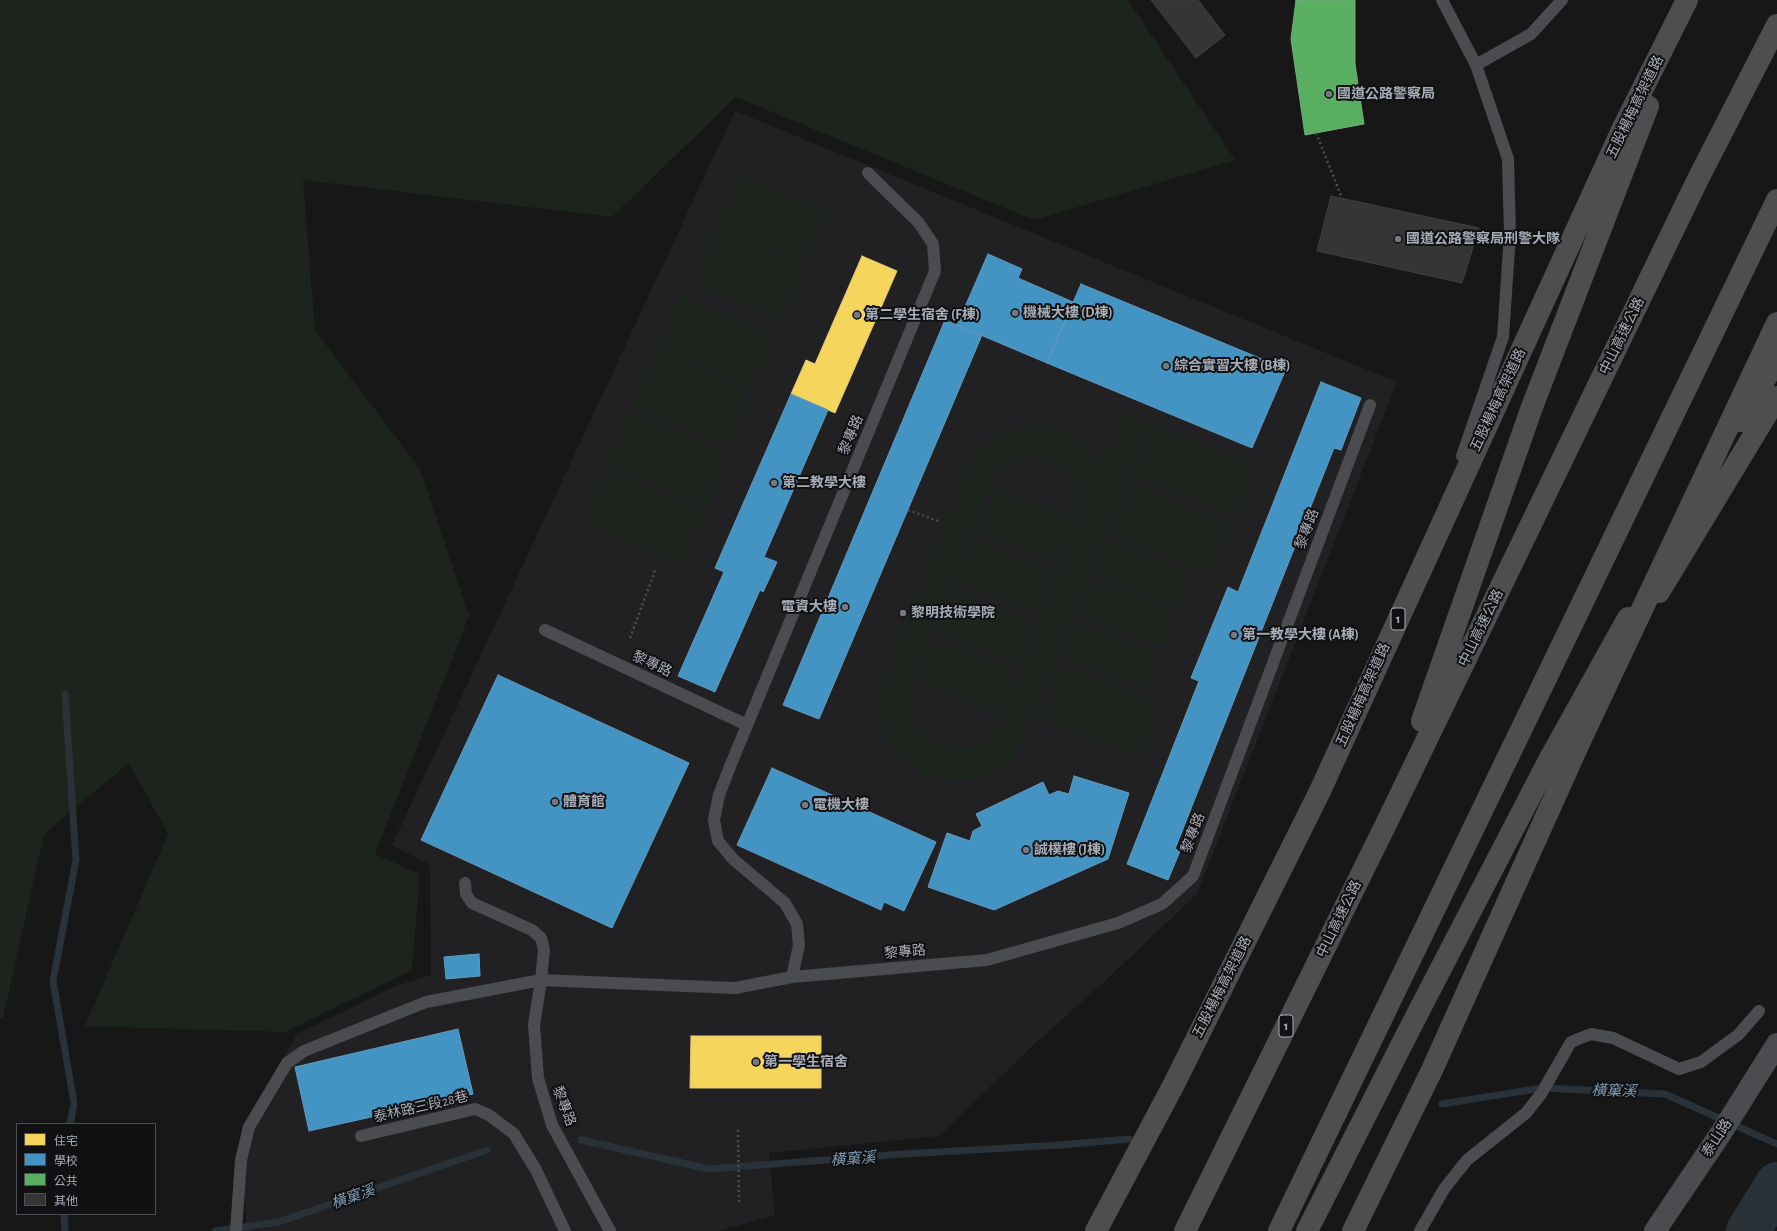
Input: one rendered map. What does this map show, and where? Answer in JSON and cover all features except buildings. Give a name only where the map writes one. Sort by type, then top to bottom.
[{"type":"highway","points":[[1386,822],[1532,407],[1688,0]]},
{"type":"highway","name":"五股楊梅高架道路","points":[[1096,1231],[1174,1084],[1320,791],[1622,130],[1688,0]]},
{"type":"highway","name":"中山高速公路","points":[[1186,1230],[1697,181],[1777,25]]},
{"type":"highway","points":[[1279,1231],[1777,200]]},
{"type":"highway","points":[[1353,1231],[1432,1070],[1580,741],[1777,323]]},
{"type":"highway","points":[[1307,1231],[1408,1032],[1553,754],[1641,594],[1777,358]]},
{"type":"highway","points":[[1408,1032],[1578,726],[1777,396]]},
{"type":"street","name":"泰山路","points":[[1655,1231],[1721,1133],[1777,1044]]},
{"type":"lane","points":[[1089,1231],[1168,1082],[1320,779],[1451,486],[1503,337],[1510,234],[1508,159],[1476,65],[1442,0]]},
{"type":"lane","points":[[1476,65],[1531,34],[1562,0]]},
{"type":"lane","name":"黎專路","points":[[792,977],[799,945],[797,924],[785,903],[732,859],[718,841],[714,820],[719,795],[747,725],[936,271],[933,244],[919,223],[868,173]]},
{"type":"lane","name":"黎專路","points":[[236,1231],[241,1160],[249,1127],[287,1063],[304,1051],[426,1002],[541,980],[735,988],[792,977],[987,960],[1118,923],[1162,904],[1193,876],[1370,406]]},
{"type":"lane","name":"黎專路","points":[[545,630],[747,725]]},
{"type":"lane","name":"黎專路","points":[[465,883],[466,894],[472,903],[532,930],[541,938],[544,950],[534,1025],[538,1078],[552,1125],[610,1231]]},
{"type":"lane","points":[[1420,1231],[1444,1189],[1467,1160],[1526,1113],[1541,1094],[1571,1042],[1590,1034],[1613,1038],[1679,1069],[1701,1062],[1738,1035],[1759,1011]]},
{"type":"lane","name":"泰林路三段28巷","points":[[361,1136],[475,1109],[489,1115],[514,1134],[536,1170],[565,1231]]},
{"type":"path","points":[[1316,133],[1342,198]]},
{"type":"path","points":[[908,510],[938,521]]},
{"type":"path","points":[[630,638],[656,568]]},
{"type":"path","points":[[738,1130],[739,1205]]},
{"type":"shaded area","points":[[0,0],[1128,0],[1235,160],[1034,220],[736,97],[612,217],[303,180],[315,330],[420,469],[469,616],[375,854],[420,874],[412,970],[285,1032],[85,1026],[168,834],[129,763],[44,834],[3,1018],[0,1018]]},
{"type":"shaded area","name":"黎明技術學院","points":[[735,111],[1397,382],[1197,894],[1104,982],[1028,1050],[940,1136],[769,1153],[775,1215],[719,1231],[246,1231],[243,1127],[297,1034],[398,985],[431,975],[430,865],[392,845]]},
{"type":"shaded area","points":[[740,175],[826,212],[803,264],[717,228]]},
{"type":"shaded area","points":[[716,230],[803,267],[781,319],[693,282]]},
{"type":"shaded area","points":[[681,296],[775,338],[752,389],[658,347]]},
{"type":"shaded area","points":[[656,349],[750,392],[725,447],[631,404]]},
{"type":"shaded area","points":[[630,412],[729,454],[706,507],[607,464]]},
{"type":"shaded area","points":[[1123,413],[1150,423],[1023,742],[1011,759],[995,770],[976,779],[953,780],[929,777],[907,762],[890,743],[881,719],[880,693],[885,674],[968,465],[980,449],[1001,434],[1026,426],[1048,426],[1063,431],[1078,440],[1095,455],[1103,466]],"holes":[[[1030,456],[1045,458],[1059,464],[1070,474],[1078,486],[1081,501],[1080,518],[998,727],[986,739],[971,747],[954,749],[938,745],[924,735],[913,722],[909,706],[909,689],[990,483],[1002,466],[1015,459]]]},
{"type":"shaded area","points":[[1155,425],[1255,465],[1234,515],[1134,476]]},
{"type":"shaded area","points":[[606,469],[704,511],[681,564],[583,521]]},
{"type":"shaded area","points":[[1133,484],[1231,525],[1210,574],[1112,534]]},
{"type":"shaded area","points":[[995,489],[1075,520],[1059,562],[978,531]]},
{"type":"shaded area","points":[[974,540],[1055,571],[1038,613],[957,581]]},
{"type":"shaded area","points":[[1111,541],[1192,574],[1177,609],[1097,576]]},
{"type":"shaded area","points":[[1095,580],[1176,612],[1162,648],[1081,615]]},
{"type":"shaded area","points":[[953,590],[1034,622],[1017,664],[937,632]]},
{"type":"shaded area","points":[[1079,622],[1160,654],[1145,689],[1064,657]]},
{"type":"shaded area","points":[[934,640],[1014,671],[998,712],[918,681]]},
{"type":"shaded area","points":[[1063,665],[1160,704],[1139,757],[1042,719]]},
{"type":"waterway","points":[[65,694],[76,860],[53,981],[74,1103],[70,1123]]},
{"type":"waterway","name":"橫窠溪","points":[[1442,1104],[1542,1088],[1665,1094],[1777,1144]]},
{"type":"waterway","name":"橫窠溪","points":[[581,1140],[709,1169],[1129,1139]]},
{"type":"waterway","name":"橫窠溪","points":[[216,1231],[279,1222],[487,1150]]},
{"type":"waterway","points":[[1748,1231],[1777,1184]]},
{"type":"waterway","points":[[64,1215],[65,1231]]},
{"type":"place","name":"國道公路警察局","points":[[1329,94]]},
{"type":"place","name":"國道公路警察局刑警大隊","points":[[1398,239]]},
{"type":"place","name":"機械大樓 (D棟)","points":[[1015,313]]},
{"type":"place","name":"第二學生宿舍 (F棟)","points":[[857,315]]},
{"type":"place","name":"綜合實習大樓 (B棟)","points":[[1166,366]]},
{"type":"place","name":"第二教學大樓","points":[[774,483]]},
{"type":"place","name":"電資大樓","points":[[845,607]]},
{"type":"place","name":"黎明技術學院","points":[[903,613]]},
{"type":"place","name":"第一教學大樓 (A棟)","points":[[1234,635]]},
{"type":"place","name":"體育館","points":[[555,802]]},
{"type":"place","name":"電機大樓","points":[[805,805]]},
{"type":"place","name":"誠樸樓 (J棟)","points":[[1026,850]]},
{"type":"place","name":"第一學生宿舍","points":[[756,1062]]}]
